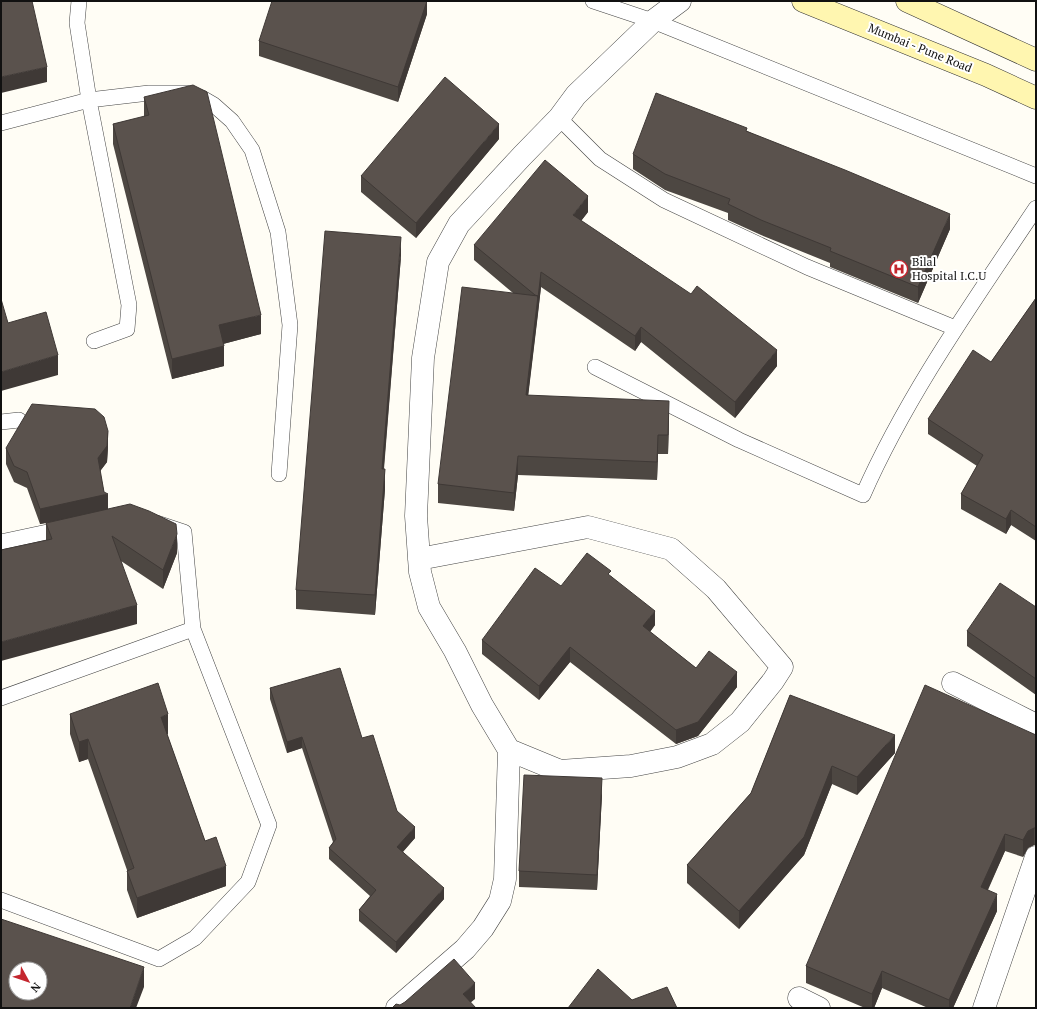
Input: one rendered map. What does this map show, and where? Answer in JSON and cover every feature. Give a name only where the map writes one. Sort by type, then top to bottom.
[{"type":"main road","name":"Mumbai - Pune Road","points":[[803,1],[986,75],[1036,98]]},
{"type":"main road","points":[[907,1],[1036,60]]},
{"type":"street","points":[[397,1008],[465,949],[483,928],[500,901],[505,879],[509,750],[482,705],[455,651],[429,607],[420,572],[416,516],[423,358],[438,262],[459,224],[559,118],[576,96],[653,21],[680,1]]},
{"type":"street","points":[[419,559],[588,527],[671,549],[716,590],[782,667],[774,681],[740,722],[712,744],[677,757],[631,766],[560,771],[509,750]]},
{"type":"street","points":[[953,683],[1036,725]]},
{"type":"street","points":[[984,1008],[1036,857]]},
{"type":"street","points":[[799,998],[819,1008]]},
{"type":"lane","points":[[79,1],[77,24],[129,305],[126,329],[94,341]]},
{"type":"lane","points":[[593,1],[653,21],[1036,176]]},
{"type":"lane","points":[[1,123],[90,100],[149,93],[186,94],[202,98],[214,105],[232,120],[252,150],[278,232],[290,325],[279,474]]},
{"type":"lane","points":[[559,118],[600,159],[664,200],[807,266],[955,328]]},
{"type":"lane","points":[[595,367],[739,440],[863,495],[880,458],[955,328],[1036,208]]},
{"type":"lane","points":[[1,422],[19,420]]},
{"type":"lane","points":[[1,900],[159,959],[195,938],[248,882],[268,825],[193,629],[184,532],[143,518]]},
{"type":"lane","points":[[1,542],[77,526]]},
{"type":"lane","points":[[1,698],[193,629]]},
{"type":"building","points":[[1,1],[32,1],[47,67],[1,77]]},
{"type":"building","points":[[272,1],[427,1],[398,87],[259,41]]},
{"type":"building","points":[[445,77],[499,124],[416,223],[361,176]]},
{"type":"building","points":[[193,85],[207,92],[261,315],[219,325],[224,346],[172,359],[113,124],[149,115],[144,97]]},
{"type":"building","points":[[656,93],[747,128],[746,131],[950,214],[918,287],[830,251],[831,248],[761,220],[728,204],[730,199],[665,174],[633,154]]},
{"type":"building","points":[[545,160],[588,196],[573,215],[691,294],[697,286],[777,350],[735,402],[641,327],[635,336],[541,272],[538,298],[538,296],[474,245]]},
{"type":"building","points":[[325,231],[401,237],[382,469],[385,469],[375,595],[296,590]]},
{"type":"building","points":[[462,287],[538,296],[526,395],[669,401],[668,435],[658,435],[657,462],[518,456],[514,493],[438,484]]},
{"type":"building","points":[[1036,298],[1036,527],[1011,510],[1006,519],[961,494],[983,455],[928,419],[973,350],[991,362]]},
{"type":"building","points":[[1,299],[8,323],[46,312],[58,355],[1,372]]},
{"type":"building","points":[[32,404],[95,409],[104,417],[108,431],[107,446],[98,458],[104,492],[108,494],[40,509],[27,472],[14,466],[6,448]]},
{"type":"building","points":[[130,504],[176,524],[177,534],[163,570],[112,536],[137,605],[1,642],[1,550],[52,539],[46,523]]},
{"type":"building","points":[[587,553],[611,571],[608,574],[655,611],[643,626],[696,668],[709,651],[737,672],[698,722],[676,730],[570,647],[539,686],[482,640],[535,568],[561,586]]},
{"type":"building","points":[[1000,583],[1036,607],[1036,679],[967,631]]},
{"type":"building","points":[[340,668],[362,738],[373,735],[397,811],[415,827],[397,847],[444,888],[396,942],[359,910],[376,890],[329,848],[336,839],[302,737],[287,742],[270,688]]},
{"type":"building","points":[[158,683],[168,714],[161,717],[205,841],[216,837],[226,866],[137,898],[127,871],[134,868],[88,739],[79,742],[70,714]]},
{"type":"building","points":[[925,685],[1036,735],[1036,828],[1028,831],[1023,840],[1005,834],[981,887],[997,894],[949,1000],[882,971],[872,994],[806,966]]},
{"type":"building","points":[[790,695],[895,735],[857,777],[832,766],[804,837],[739,911],[687,865],[751,793]]},
{"type":"building","points":[[524,775],[602,778],[597,875],[519,871]]},
{"type":"building","points":[[1,919],[144,967],[130,1008],[1,1008]]},
{"type":"building","points":[[454,959],[475,983],[463,994],[476,1008],[392,1008],[396,1004],[400,1005],[405,1002]]},
{"type":"building","points":[[598,969],[632,1000],[667,987],[677,1008],[568,1008]]},
{"type":"place","name":"Bilal Hospital I.C.U","points":[[899,269]]}]
